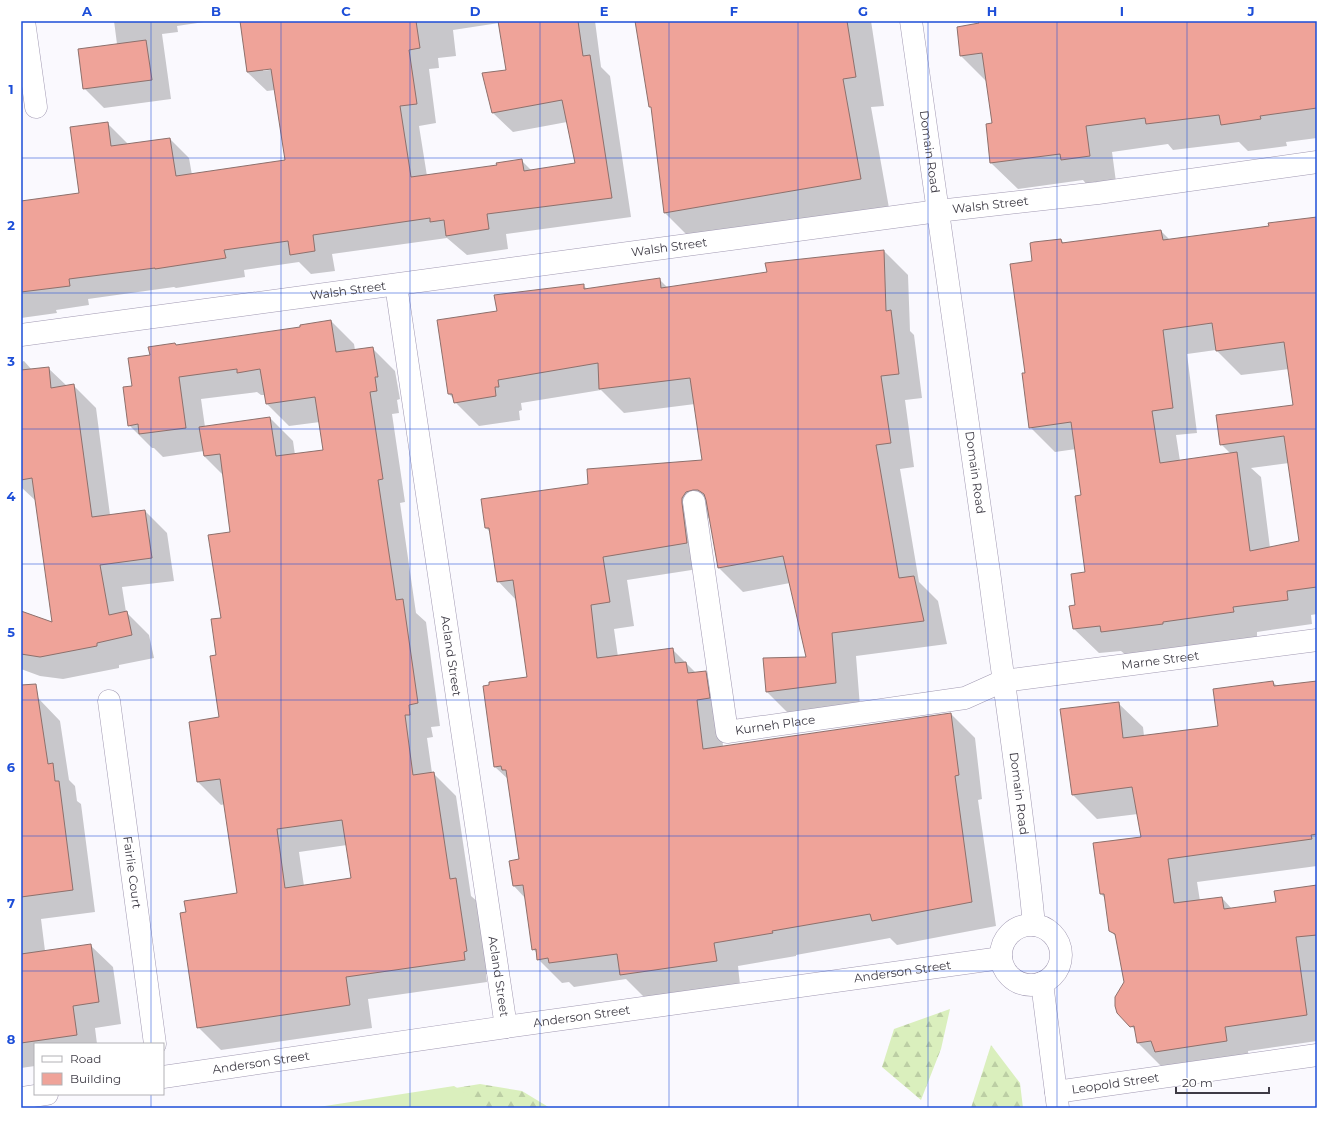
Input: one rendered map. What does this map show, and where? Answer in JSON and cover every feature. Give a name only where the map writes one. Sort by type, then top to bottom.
[{"type":"street","points":[[24,21],[36,107]]},
{"type":"street","name":"Domain Road","points":[[911,21],[1004,681],[1027,853],[1034,925]]},
{"type":"street","name":"Walsh Street","points":[[21,335],[938,211],[1098,193],[1317,162]]},
{"type":"street","name":"Acland Street","points":[[396,285],[506,1027]]},
{"type":"street","name":"Kurneh Place","points":[[694,502],[727,732],[964,698],[1004,681]]},
{"type":"street","name":"Marne Street","points":[[1004,681],[1317,640]]},
{"type":"street","name":"Fairlie Court","points":[[109,701],[155,1043]]},
{"type":"street","points":[[1034,925],[1042,927],[1056,938],[1060,946],[1060,964],[1056,972],[1042,983],[1033,985],[1016,981],[1009,975],[1001,958],[1005,941],[1010,934],[1021,927],[1034,925]]},
{"type":"street","name":"Anderson Street","points":[[164,1077],[506,1027],[1001,958]]},
{"type":"street","points":[[1042,983],[1057,1100]]},
{"type":"street","name":"Leopold Street","points":[[1057,1100],[1317,1055]]},
{"type":"street","points":[[21,1098],[40,1095]]},
{"type":"green space","points":[[950,1009],[941,1049],[921,1100],[882,1067],[894,1029]]},
{"type":"green space","points":[[991,1045],[1020,1083],[1023,1108],[971,1108]]},
{"type":"green space","points":[[480,1084],[522,1091],[550,1108],[386,1108],[443,1090]]},
{"type":"green space","points":[[454,1086],[489,1108],[312,1108]]},
{"type":"building","points":[[240,21],[416,21],[420,48],[409,50],[417,104],[400,106],[411,177],[497,165],[496,163],[522,159],[524,171],[575,163],[562,100],[492,113],[482,73],[506,70],[498,21],[578,21],[583,56],[590,55],[612,198],[487,214],[489,229],[446,236],[444,220],[430,222],[430,218],[313,235],[315,251],[290,255],[288,241],[224,250],[226,258],[155,269],[69,279],[70,286],[21,292],[21,201],[79,193],[70,127],[108,122],[111,146],[170,138],[176,176],[285,160],[271,69],[247,72]]},
{"type":"building","points":[[635,21],[847,21],[856,77],[843,79],[861,179],[664,213],[651,107],[649,107]]},
{"type":"building","points":[[978,21],[1317,21],[1317,108],[1260,116],[1261,119],[1221,125],[1219,115],[1146,124],[1145,118],[1086,126],[1090,156],[1061,160],[1060,154],[990,163],[986,124],[992,123],[982,53],[960,56],[957,27],[979,23]]},
{"type":"building","points":[[146,40],[152,80],[83,89],[78,49]]},
{"type":"building","points":[[1317,217],[1317,587],[1287,591],[1288,600],[1233,607],[1234,612],[1163,622],[1163,624],[1101,632],[1100,626],[1073,629],[1069,606],[1075,605],[1071,574],[1085,572],[1075,496],[1081,495],[1071,422],[1029,428],[1022,373],[1025,373],[1010,264],[1032,261],[1030,243],[1034,242],[1061,239],[1062,243],[1161,230],[1163,240],[1269,226],[1268,223]],"holes":[[[1212,323],[1216,351],[1284,342],[1293,405],[1216,415],[1220,445],[1284,436],[1299,541],[1250,551],[1237,452],[1160,463],[1152,411],[1173,408],[1163,330]]]},
{"type":"building","points":[[884,250],[886,311],[891,310],[899,374],[881,376],[891,443],[876,445],[899,578],[914,576],[924,621],[832,633],[836,683],[766,692],[763,658],[806,657],[783,556],[718,568],[706,500],[704,494],[698,490],[693,490],[686,492],[682,498],[687,543],[603,557],[610,602],[591,605],[597,658],[673,648],[675,663],[686,662],[688,673],[706,671],[710,698],[697,700],[703,749],[951,713],[959,775],[955,776],[972,902],[872,921],[870,914],[714,943],[717,961],[620,975],[617,954],[549,963],[548,958],[537,960],[536,949],[532,950],[523,885],[513,886],[509,861],[519,859],[506,770],[502,770],[501,766],[494,767],[483,686],[489,685],[489,682],[527,677],[513,580],[497,582],[489,528],[485,528],[481,499],[588,484],[587,469],[702,460],[690,378],[599,389],[598,363],[498,380],[499,387],[495,387],[496,396],[454,403],[452,394],[448,394],[437,320],[497,311],[494,295],[584,284],[584,289],[660,278],[661,288],[767,272],[765,263]]},
{"type":"building","points":[[331,320],[336,352],[373,347],[378,377],[375,377],[377,391],[370,392],[383,479],[378,480],[396,600],[403,599],[418,703],[409,705],[410,715],[405,715],[413,775],[434,772],[450,879],[456,878],[467,951],[464,952],[465,960],[346,977],[350,1005],[197,1028],[180,913],[186,912],[184,901],[237,893],[220,779],[197,782],[189,722],[219,717],[210,656],[216,655],[211,619],[221,618],[208,535],[230,532],[220,454],[204,456],[199,427],[270,417],[276,456],[323,450],[315,397],[266,404],[260,369],[237,373],[237,369],[179,377],[186,428],[139,434],[138,424],[128,426],[123,387],[132,386],[128,358],[150,355],[148,347],[175,343],[176,345],[300,327],[300,325]],"holes":[[[342,820],[351,878],[285,888],[277,829]]]},
{"type":"building","points":[[49,367],[51,388],[74,384],[92,517],[145,510],[152,558],[100,565],[109,615],[127,611],[132,635],[97,643],[97,646],[40,657],[21,654],[21,611],[52,622],[32,478],[21,480],[21,370]]},
{"type":"building","points":[[1273,681],[1274,686],[1317,681],[1317,834],[1311,835],[1312,839],[1168,859],[1174,903],[1222,897],[1224,909],[1276,902],[1274,891],[1317,885],[1317,935],[1296,937],[1307,1015],[1225,1027],[1227,1041],[1155,1052],[1151,1041],[1137,1043],[1134,1026],[1130,1027],[1117,1013],[1115,997],[1124,982],[1115,934],[1109,931],[1104,894],[1100,894],[1093,843],[1141,837],[1132,787],[1072,795],[1060,709],[1119,702],[1123,738],[1218,726],[1213,689]]},
{"type":"building","points":[[36,684],[48,764],[53,763],[55,781],[59,781],[73,890],[21,897],[21,685]]},
{"type":"building","points":[[91,944],[99,1002],[73,1006],[77,1035],[21,1043],[21,954]]}]
